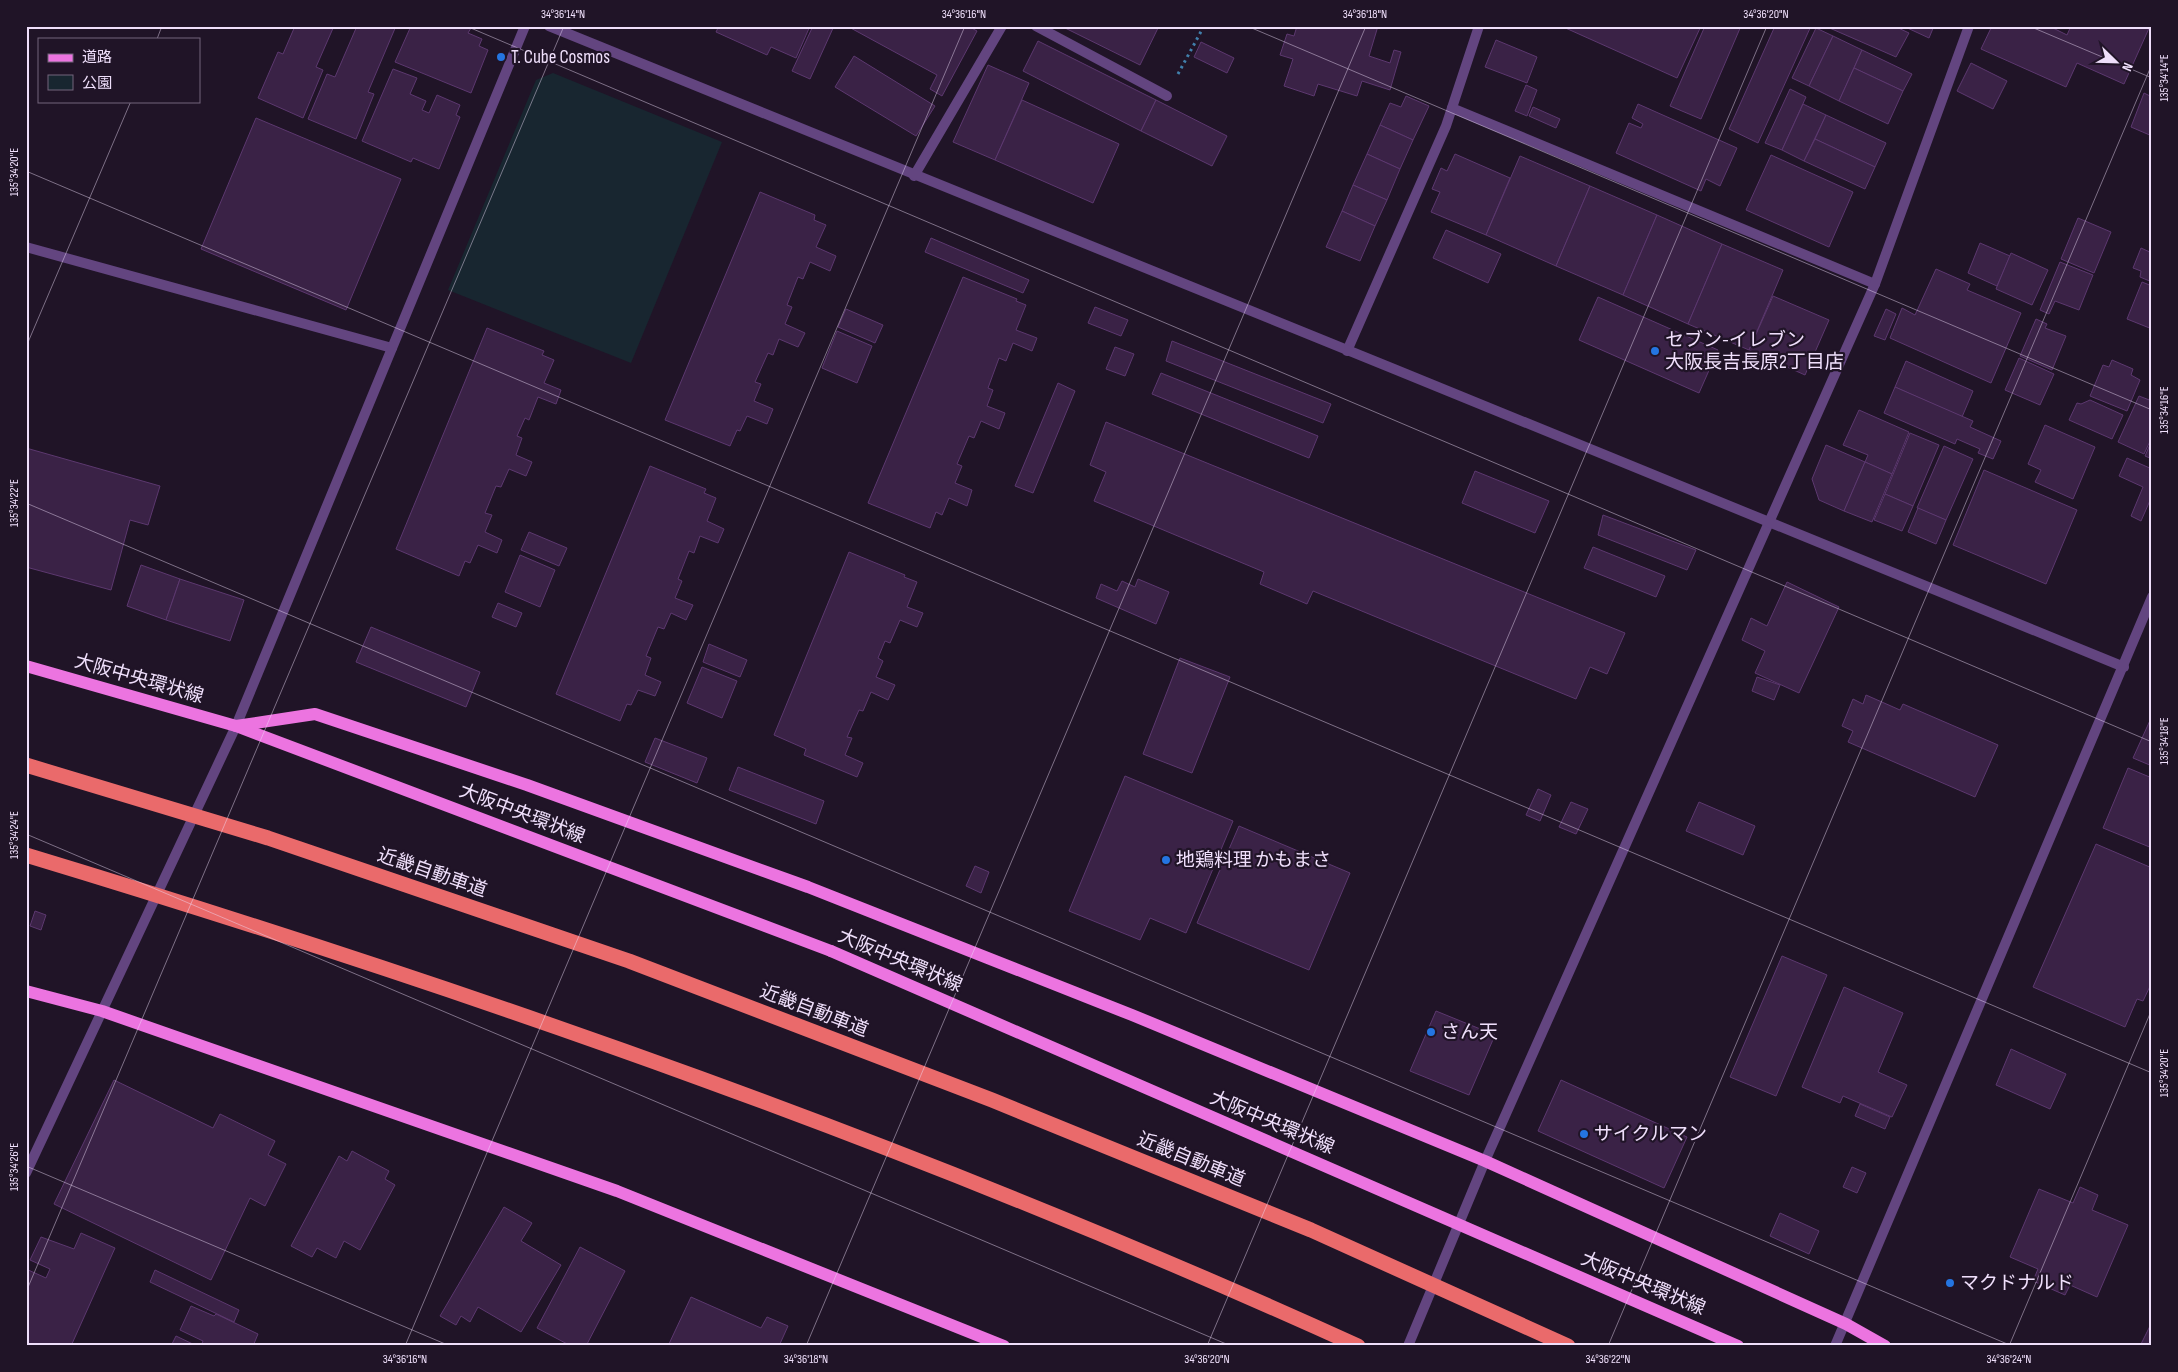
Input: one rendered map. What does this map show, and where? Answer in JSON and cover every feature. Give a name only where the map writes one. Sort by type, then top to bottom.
[{"type":"highway","name":"近畿自動車道","points":[[26,764],[268,838],[630,961],[992,1100],[1302,1226],[1568,1346]]},
{"type":"highway","points":[[26,855],[244,921],[602,1042],[958,1175],[1280,1310],[1358,1346]]},
{"type":"main road","name":"大阪中央環状線","points":[[26,666],[236,726],[831,951],[1738,1346]]},
{"type":"main road","points":[[236,726],[315,714],[527,785],[864,909],[1132,1015],[1485,1161],[1846,1324],[1885,1346]]},
{"type":"main road","points":[[26,991],[102,1011],[617,1191],[1004,1346]]},
{"type":"street","points":[[26,1173],[236,726],[525,26]]},
{"type":"street","points":[[549,26],[914,176],[1770,520],[2124,667]]},
{"type":"street","points":[[914,176],[1002,26]]},
{"type":"street","points":[[1036,26],[1166,96]]},
{"type":"street","points":[[1347,351],[1452,108],[1479,26]]},
{"type":"street","points":[[1408,1346],[1485,1161],[1875,284],[1969,26]]},
{"type":"street","points":[[1452,108],[1875,284]]},
{"type":"street","points":[[26,247],[392,348]]},
{"type":"street","points":[[1835,1346],[1846,1324],[2152,597]]},
{"type":"path","points":[[1166,96],[1204,26]]},
{"type":"green space","points":[[553,73],[722,142],[631,363],[448,290],[536,80]]},
{"type":"building","points":[[295,26],[334,26],[316,67],[323,70],[303,118],[258,98],[278,52],[283,54]]},
{"type":"building","points":[[357,26],[396,26],[368,92],[374,94],[356,139],[308,119],[327,74],[335,77]]},
{"type":"building","points":[[411,26],[467,26],[471,28],[468,33],[482,39],[479,46],[488,50],[471,93],[395,62]]},
{"type":"building","points":[[719,26],[810,26],[796,58],[771,47],[767,55],[716,32]]},
{"type":"building","points":[[813,26],[834,26],[810,79],[792,71]]},
{"type":"building","points":[[847,26],[968,26],[977,31],[942,96],[930,89],[937,75]]},
{"type":"building","points":[[1061,26],[1159,26],[1140,65]]},
{"type":"building","points":[[1297,26],[1378,26],[1369,56],[1390,63],[1394,50],[1401,52],[1390,90],[1362,81],[1357,96],[1318,84],[1314,96],[1284,86],[1293,59],[1280,55],[1287,34],[1294,36]]},
{"type":"building","points":[[1561,26],[1701,26],[1677,78]]},
{"type":"building","points":[[1705,26],[1741,26],[1701,119],[1670,106]]},
{"type":"building","points":[[1775,26],[1811,26],[1758,143],[1729,129]]},
{"type":"building","points":[[1825,26],[1894,26],[1909,33],[1896,57]]},
{"type":"building","points":[[1903,26],[1934,26],[1929,38]]},
{"type":"building","points":[[1992,26],[2049,26],[2067,35],[2071,26],[2150,26],[2124,84],[2077,63],[2066,87],[1981,49]]},
{"type":"building","points":[[1816,28],[1833,36],[1809,86],[1792,78]]},
{"type":"building","points":[[1833,36],[1862,50],[1839,101],[1809,86]]},
{"type":"building","points":[[1496,40],[1537,57],[1527,83],[1485,67]]},
{"type":"building","points":[[1038,41],[1156,100],[1141,131],[1023,71]]},
{"type":"building","points":[[1201,42],[1234,58],[1227,73],[1194,57]]},
{"type":"building","points":[[1862,50],[1912,74],[1903,91],[1854,68]]},
{"type":"building","points":[[854,56],[935,106],[916,136],[835,87]]},
{"type":"building","points":[[1971,63],[2007,81],[1993,109],[1957,91]]},
{"type":"building","points":[[988,65],[1029,83],[995,160],[953,142]]},
{"type":"building","points":[[1854,68],[1903,91],[1888,124],[1839,101]]},
{"type":"building","points":[[393,69],[417,78],[410,94],[426,101],[422,110],[429,113],[437,95],[460,105],[456,115],[460,117],[439,169],[413,158],[411,162],[362,141]]},
{"type":"building","points":[[1526,85],[1537,90],[1527,116],[1515,111]]},
{"type":"building","points":[[1790,89],[1806,97],[1782,150],[1765,143]]},
{"type":"building","points":[[2144,93],[2152,97],[2152,136],[2131,127]]},
{"type":"building","points":[[1406,96],[1429,106],[1413,140],[1380,125],[1390,103],[1401,107]]},
{"type":"building","points":[[1022,100],[1119,144],[1093,203],[995,160]]},
{"type":"building","points":[[1156,100],[1227,136],[1212,166],[1141,131]]},
{"type":"building","points":[[1638,104],[1737,148],[1720,186],[1706,179],[1701,191],[1616,153],[1629,123],[1641,128],[1643,124],[1632,118]]},
{"type":"building","points":[[1803,104],[1826,115],[1804,161],[1782,150]]},
{"type":"building","points":[[1533,107],[1560,119],[1556,128],[1529,116]]},
{"type":"building","points":[[1826,115],[1886,143],[1875,167],[1815,139]]},
{"type":"building","points":[[256,118],[401,179],[346,310],[201,249]]},
{"type":"building","points":[[1380,125],[1413,140],[1400,169],[1367,154]]},
{"type":"building","points":[[1815,139],[1875,167],[1865,189],[1804,161]]},
{"type":"building","points":[[1367,154],[1400,169],[1387,200],[1353,185]]},
{"type":"building","points":[[1455,154],[1510,178],[1486,235],[1431,212],[1440,192],[1432,189],[1441,168],[1447,171]]},
{"type":"building","points":[[1771,155],[1853,192],[1829,247],[1746,210]]},
{"type":"building","points":[[1520,156],[1590,186],[1556,266],[1486,235]]},
{"type":"building","points":[[1353,185],[1387,200],[1375,226],[1342,211]]},
{"type":"building","points":[[1590,186],[1657,215],[1623,295],[1556,266]]},
{"type":"building","points":[[760,192],[815,215],[814,220],[826,225],[816,247],[836,256],[830,271],[810,262],[803,279],[798,277],[787,305],[792,307],[785,324],[805,333],[798,347],[779,339],[773,355],[768,353],[755,382],[761,384],[754,401],[773,409],[767,424],[747,416],[740,431],[737,430],[730,446],[665,420]]},
{"type":"building","points":[[1342,211],[1375,226],[1360,261],[1326,247]]},
{"type":"building","points":[[1657,215],[1722,244],[1688,324],[1623,295]]},
{"type":"building","points":[[2078,218],[2111,232],[2094,273],[2061,259]]},
{"type":"building","points":[[1446,230],[1501,254],[1488,283],[1433,258]]},
{"type":"building","points":[[931,238],[1029,280],[1023,293],[925,252]]},
{"type":"building","points":[[1980,243],[2010,256],[1997,286],[1968,273]]},
{"type":"building","points":[[1722,244],[1783,270],[1749,350],[1688,324]]},
{"type":"building","points":[[2141,248],[2152,253],[2152,282],[2140,277],[2141,271],[2133,268]]},
{"type":"building","points":[[2011,253],[2048,270],[2032,305],[1996,289]]},
{"type":"building","points":[[2060,262],[2093,275],[2079,310],[2055,301],[2049,314],[2040,310]]},
{"type":"building","points":[[1936,269],[1970,284],[1967,290],[2021,313],[1991,383],[1890,338],[1902,308],[1915,315]]},
{"type":"building","points":[[963,277],[1017,299],[1016,301],[1026,305],[1016,330],[1037,338],[1032,351],[1013,343],[1006,361],[999,358],[988,388],[993,390],[987,406],[1005,413],[999,429],[981,421],[974,438],[969,436],[957,464],[962,466],[955,483],[972,490],[967,506],[949,498],[942,515],[936,512],[930,528],[868,503]]},
{"type":"building","points":[[2142,282],[2152,286],[2152,329],[2127,319]]},
{"type":"building","points":[[1773,296],[1829,320],[1805,375],[1749,350]]},
{"type":"building","points":[[1598,297],[1718,350],[1699,393],[1579,340]]},
{"type":"building","points":[[1095,307],[1128,320],[1121,336],[1088,323]]},
{"type":"building","points":[[846,309],[883,325],[875,343],[838,327]]},
{"type":"building","points":[[1886,309],[1896,314],[1885,340],[1874,336]]},
{"type":"building","points":[[2036,319],[2047,324],[2045,328],[2066,336],[2052,370],[2020,356]]},
{"type":"building","points":[[487,328],[544,351],[542,355],[554,360],[544,383],[561,390],[556,404],[538,397],[529,420],[525,418],[517,436],[522,438],[516,455],[532,462],[526,476],[509,469],[501,487],[496,486],[485,513],[492,515],[485,532],[502,540],[497,553],[478,545],[470,563],[465,561],[459,576],[396,549]]},
{"type":"building","points":[[837,331],[872,346],[857,383],[822,368]]},
{"type":"building","points":[[1172,341],[1331,404],[1323,423],[1166,361]]},
{"type":"building","points":[[1115,347],[1134,354],[1125,376],[1106,369]]},
{"type":"building","points":[[2019,358],[2054,374],[2040,405],[2005,390]]},
{"type":"building","points":[[2112,360],[2133,369],[2131,375],[2140,380],[2127,411],[2090,396],[2103,365],[2109,367]]},
{"type":"building","points":[[1906,361],[1973,391],[1962,417],[1895,387]]},
{"type":"building","points":[[1161,373],[1318,436],[1309,458],[1152,394]]},
{"type":"building","points":[[1058,383],[1075,391],[1033,493],[1015,486]]},
{"type":"building","points":[[1895,387],[1973,421],[1970,427],[2001,441],[1993,459],[1978,453],[1980,449],[1957,439],[1955,444],[1884,413]]},
{"type":"building","points":[[2139,396],[2152,401],[2152,437],[2144,454],[2118,442]]},
{"type":"building","points":[[2090,400],[2123,415],[2112,439],[2069,420],[2077,403],[2081,404]]},
{"type":"building","points":[[1859,410],[1909,432],[1892,474],[1865,462],[1868,455],[1843,445]]},
{"type":"building","points":[[1106,422],[1625,633],[1607,674],[1590,667],[1576,699],[1313,591],[1307,604],[1260,584],[1264,572],[1094,501],[1106,472],[1090,465]]},
{"type":"building","points":[[2045,425],[2095,447],[2073,499],[2035,482],[2041,470],[2028,464]]},
{"type":"building","points":[[1910,433],[1939,445],[1913,506],[1885,494]]},
{"type":"building","points":[[2152,440],[2152,459],[2145,456]]},
{"type":"building","points":[[1826,445],[1865,462],[1844,511],[1819,500],[1812,479]]},
{"type":"building","points":[[1944,446],[1973,459],[1946,520],[1917,508]]},
{"type":"building","points":[[26,448],[160,486],[148,525],[130,520],[111,590],[26,567]]},
{"type":"building","points":[[2127,458],[2152,469],[2152,496],[2141,521],[2131,516],[2143,487],[2119,476]]},
{"type":"building","points":[[1865,462],[1892,474],[1872,522],[1844,511]]},
{"type":"building","points":[[650,466],[706,489],[704,493],[716,498],[707,521],[724,529],[718,543],[700,536],[694,553],[689,551],[678,579],[682,581],[675,598],[693,605],[686,620],[671,613],[664,629],[658,627],[646,656],[651,658],[645,675],[661,682],[655,696],[638,690],[631,705],[627,704],[620,721],[556,694]]},
{"type":"building","points":[[1984,470],[2077,510],[2046,584],[1953,545]]},
{"type":"building","points":[[1475,471],[1549,501],[1535,533],[1462,503]]},
{"type":"building","points":[[1885,494],[1913,506],[1902,531],[1874,520]]},
{"type":"building","points":[[1918,508],[1946,520],[1936,544],[1908,532]]},
{"type":"building","points":[[1603,515],[1696,550],[1687,570],[1598,535]]},
{"type":"building","points":[[529,532],[567,548],[559,566],[521,550]]},
{"type":"building","points":[[1593,547],[1665,576],[1656,597],[1584,568]]},
{"type":"building","points":[[849,552],[905,575],[904,577],[917,582],[907,607],[923,613],[917,627],[900,620],[890,643],[885,641],[878,658],[883,661],[876,677],[895,685],[888,700],[871,692],[863,711],[859,710],[847,737],[852,738],[845,755],[863,763],[857,777],[804,755],[806,749],[774,735]]},
{"type":"building","points":[[520,555],[555,570],[540,607],[505,592]]},
{"type":"building","points":[[141,565],[180,579],[166,620],[127,606]]},
{"type":"building","points":[[180,579],[244,600],[230,641],[166,620]]},
{"type":"building","points":[[1138,579],[1169,592],[1156,624],[1096,598],[1101,584],[1117,591],[1122,581],[1135,587]]},
{"type":"building","points":[[1787,582],[1839,607],[1799,693],[1755,673],[1765,651],[1742,640],[1751,618],[1767,626]]},
{"type":"building","points":[[498,603],[522,613],[516,627],[492,617]]},
{"type":"building","points":[[371,627],[480,672],[466,707],[356,662]]},
{"type":"building","points":[[709,644],[747,660],[740,677],[703,662]]},
{"type":"building","points":[[1180,658],[1230,677],[1192,773],[1143,754]]},
{"type":"building","points":[[702,667],[737,681],[722,718],[687,703]]},
{"type":"building","points":[[1757,677],[1780,685],[1774,700],[1752,691]]},
{"type":"building","points":[[1866,695],[1900,710],[1903,704],[1998,745],[1975,797],[1848,742],[1853,731],[1842,726],[1853,699],[1863,704]]},
{"type":"building","points":[[2152,716],[2152,766],[2133,758]]},
{"type":"building","points":[[655,738],[707,758],[697,783],[645,762]]},
{"type":"building","points":[[738,767],[824,801],[816,824],[729,790]]},
{"type":"building","points":[[2128,768],[2152,778],[2152,848],[2103,828]]},
{"type":"building","points":[[1125,776],[1233,821],[1186,933],[1150,918],[1140,940],[1069,911]]},
{"type":"building","points":[[1538,789],[1551,795],[1540,821],[1526,815]]},
{"type":"building","points":[[1571,802],[1588,809],[1576,834],[1559,827]]},
{"type":"building","points":[[1699,802],[1755,826],[1743,855],[1686,831]]},
{"type":"building","points":[[1239,826],[1350,873],[1309,970],[1197,923]]},
{"type":"building","points":[[2096,844],[2152,868],[2152,982],[2143,1001],[2137,999],[2125,1027],[2033,987]]},
{"type":"building","points":[[975,866],[989,872],[981,893],[966,886]]},
{"type":"building","points":[[35,911],[46,915],[41,930],[30,926]]},
{"type":"building","points":[[1782,956],[1827,975],[1776,1096],[1730,1077]]},
{"type":"building","points":[[1844,987],[1903,1013],[1878,1072],[1907,1085],[1892,1117],[1843,1096],[1840,1103],[1802,1087]]},
{"type":"building","points":[[1436,1011],[1495,1035],[1469,1095],[1410,1071]]},
{"type":"building","points":[[2011,1049],[2066,1074],[2050,1109],[1996,1085]]},
{"type":"building","points":[[114,1080],[213,1128],[220,1114],[275,1141],[268,1155],[286,1164],[265,1206],[250,1198],[211,1280],[54,1204]]},
{"type":"building","points":[[1561,1080],[1687,1137],[1664,1188],[1538,1131]]},
{"type":"building","points":[[1860,1104],[1890,1117],[1885,1129],[1855,1116]]},
{"type":"building","points":[[352,1151],[389,1171],[385,1179],[395,1185],[360,1250],[344,1241],[336,1258],[317,1248],[312,1257],[291,1246],[339,1156],[347,1161]]},
{"type":"building","points":[[1852,1167],[1866,1173],[1857,1193],[1843,1187]]},
{"type":"building","points":[[2080,1187],[2098,1195],[2092,1210],[2128,1225],[2097,1297],[2070,1285],[2065,1295],[2033,1281],[2038,1269],[2010,1257],[2039,1189],[2073,1203]]},
{"type":"building","points":[[504,1207],[532,1223],[521,1241],[561,1265],[521,1332],[478,1307],[470,1322],[461,1316],[456,1325],[440,1316]]},
{"type":"building","points":[[1780,1213],[1819,1231],[1809,1254],[1770,1236]]},
{"type":"building","points":[[81,1233],[115,1248],[71,1346],[26,1346],[26,1269],[46,1278],[50,1269],[30,1260],[41,1237],[74,1249]]},
{"type":"building","points":[[580,1247],[625,1271],[586,1346],[571,1346],[537,1328]]},
{"type":"building","points":[[155,1270],[239,1310],[234,1322],[150,1282]]},
{"type":"building","points":[[691,1297],[761,1328],[767,1317],[788,1326],[779,1346],[668,1346]]},
{"type":"building","points":[[191,1306],[214,1316],[216,1314],[258,1334],[253,1346],[201,1346],[203,1341],[180,1330]]},
{"type":"building","points":[[2152,1322],[2152,1346],[2140,1346]]},
{"type":"building","points":[[176,1336],[197,1346],[171,1346]]},
{"type":"place","name":"T. Cube Cosmos","points":[[501,57]]},
{"type":"place","name":"セブン-イレブン 大阪長吉長原2丁目店","points":[[1655,351]]},
{"type":"place","name":"地鶏料理 かもまさ","points":[[1166,860]]},
{"type":"place","name":"さん天","points":[[1431,1032]]},
{"type":"place","name":"サイクルマン","points":[[1584,1134]]},
{"type":"place","name":"マクドナルド","points":[[1950,1283]]}]
